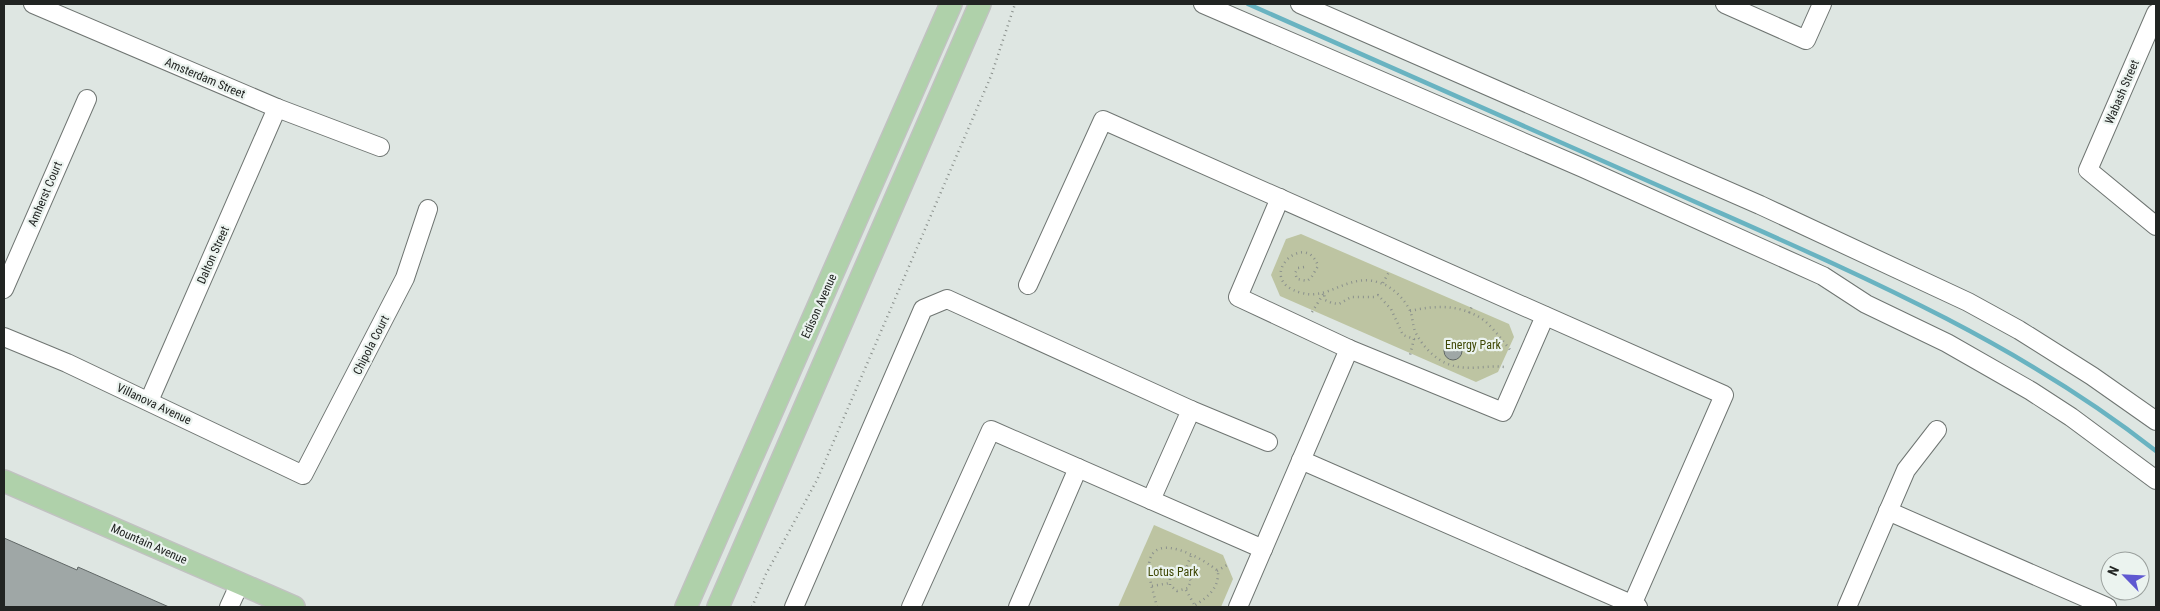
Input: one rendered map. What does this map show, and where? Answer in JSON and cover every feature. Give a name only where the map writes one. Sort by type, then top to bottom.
[{"type":"main road","name":"Edison Avenue","points":[[686,607],[951,4]]},
{"type":"main road","name":"Edison Avenue","points":[[718,607],[980,4]]},
{"type":"main road","name":"Mountain Avenue","points":[[4,481],[294,607]]},
{"type":"street","name":"Amsterdam Street","points":[[33,4],[277,108],[380,147]]},
{"type":"street","points":[[1203,4],[1583,168],[1823,276],[1866,304],[1947,344],[2031,391],[2071,417],[2156,480]]},
{"type":"street","points":[[1300,4],[1760,205],[1968,302],[2019,330],[2092,376],[2156,421]]},
{"type":"street","points":[[1725,4],[1806,40],[1822,4]]},
{"type":"street","name":"Wabash Street","points":[[2156,13],[2088,170],[2156,226]]},
{"type":"street","name":"Amherst Court","points":[[4,289],[86,99]]},
{"type":"street","name":"Dalton Street","points":[[149,401],[277,108]]},
{"type":"street","points":[[1028,285],[1102,120],[1724,395],[1635,606],[1301,460]]},
{"type":"street","points":[[1280,198],[1238,296],[1349,349],[1503,412],[1545,316]]},
{"type":"street","name":"Chipola Court","points":[[303,475],[405,278],[428,209]]},
{"type":"street","points":[[794,607],[923,309],[947,299],[1191,410],[1268,442]]},
{"type":"street","name":"Villanova Avenue","points":[[4,337],[68,363],[303,475]]},
{"type":"street","points":[[1238,607],[1349,349]]},
{"type":"street","points":[[1151,500],[1191,410]]},
{"type":"street","points":[[911,607],[991,430],[1263,549]]},
{"type":"street","points":[[1847,607],[1906,470],[1937,430]]},
{"type":"street","points":[[1018,607],[1078,468]]},
{"type":"street","points":[[1888,512],[2106,607]]},
{"type":"street","points":[[229,607],[240,583]]},
{"type":"path","points":[[752,607],[766,574],[820,470],[991,76],[1014,4]]},
{"type":"path","points":[[1304,267],[1298,268],[1294,273],[1297,278],[1307,281],[1312,278],[1318,266],[1316,260],[1309,254],[1299,252],[1288,257],[1282,264],[1281,272],[1284,283],[1294,291],[1307,294],[1324,293],[1346,282],[1362,280],[1383,284],[1398,294],[1410,311],[1418,336],[1426,348],[1450,365],[1469,369],[1491,366],[1504,367]]},
{"type":"path","points":[[1383,284],[1390,270]]},
{"type":"path","points":[[1312,312],[1324,293]]},
{"type":"path","points":[[1324,293],[1325,300],[1332,304],[1339,304],[1351,297],[1374,297],[1378,295],[1391,309],[1403,335],[1414,339]]},
{"type":"path","points":[[1410,311],[1428,306],[1451,306],[1485,321],[1511,351]]},
{"type":"path","points":[[1469,314],[1472,306]]},
{"type":"path","points":[[1410,355],[1414,339],[1418,336]]},
{"type":"path","points":[[1157,607],[1149,563],[1154,554],[1163,548],[1174,548],[1191,555],[1209,563],[1217,571],[1218,582],[1213,590],[1194,606],[1186,590]]},
{"type":"path","points":[[1186,590],[1191,582],[1185,571],[1191,555]]},
{"type":"path","points":[[1217,571],[1227,565]]},
{"type":"path","points":[[1185,571],[1176,571],[1170,578],[1170,586],[1177,591],[1186,590]]},
{"type":"path","points":[[1152,586],[1170,583]]},
{"type":"green space","name":"Energy Park","points":[[1301,234],[1509,324],[1514,337],[1498,372],[1476,382],[1280,296],[1271,275],[1286,239]]},
{"type":"green space","name":"Lotus Park","points":[[1154,525],[1223,555],[1233,579],[1221,607],[1118,607]]},
{"type":"building","points":[[1449,342],[1457,342],[1462,347],[1460,358],[1449,360],[1444,355],[1444,347]]},
{"type":"building","points":[[4,538],[77,570],[78,567],[169,607],[4,607]]},
{"type":"waterway","points":[[1248,4],[1878,284],[1936,313],[2049,377],[2104,412],[2156,451]]}]
